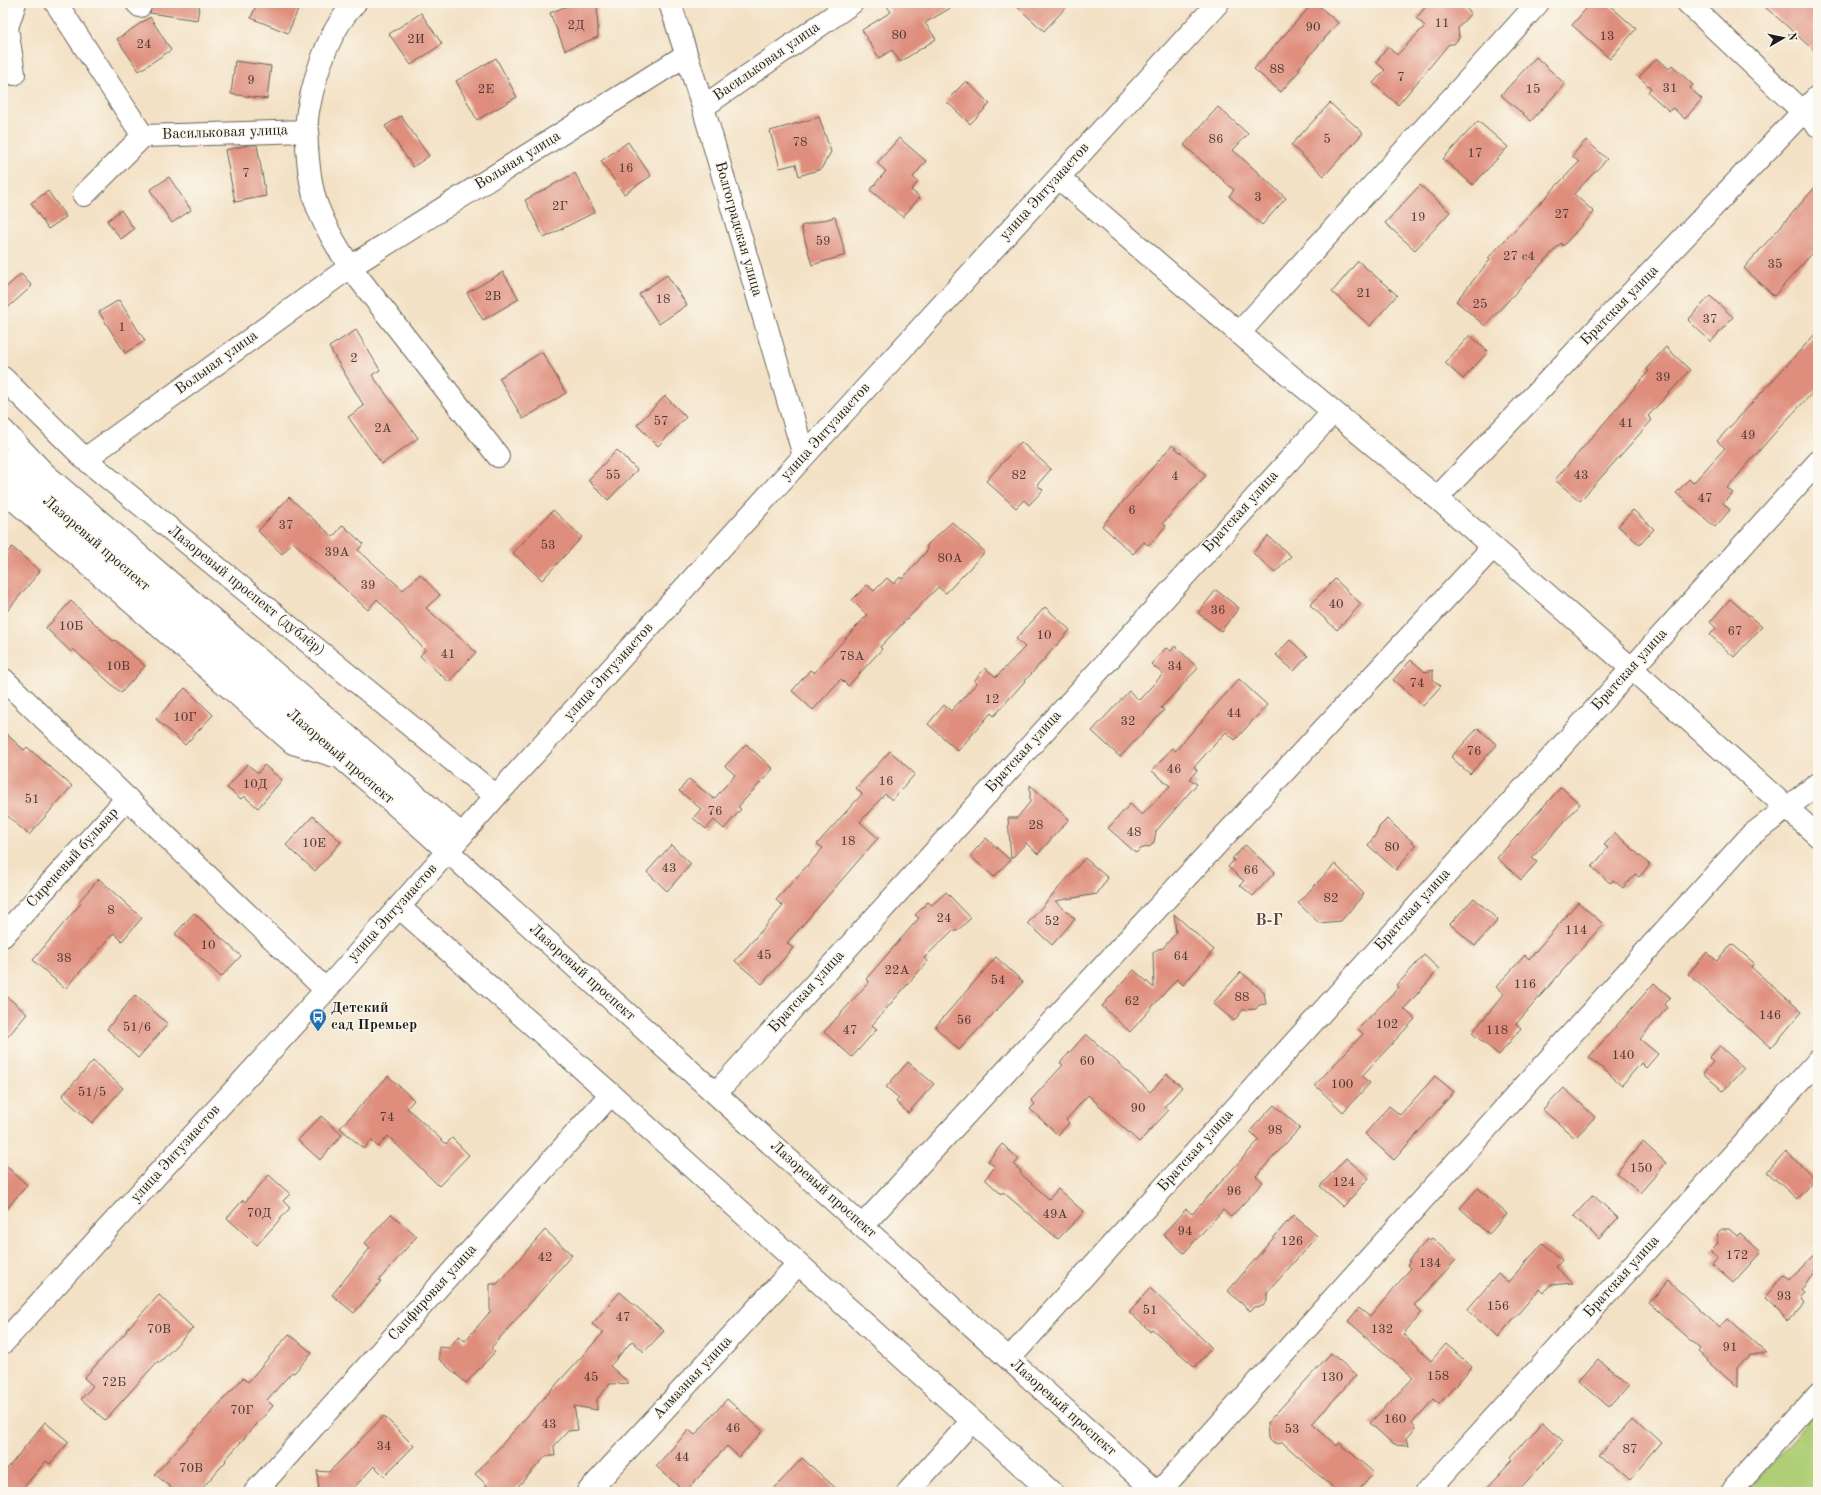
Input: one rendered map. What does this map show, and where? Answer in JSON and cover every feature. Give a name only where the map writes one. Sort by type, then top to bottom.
[{"type":"street","points":[[14,74],[7,28],[15,3]]},
{"type":"street","name":"Васильковая улица","points":[[56,3],[143,136]]},
{"type":"street","points":[[355,3],[324,51],[308,112],[308,167],[317,207],[338,248],[350,267],[498,456]]},
{"type":"street","name":"Волгоградская улица","points":[[670,3],[703,107],[804,456]]},
{"type":"street","name":"Васильковая улица","points":[[703,107],[852,3]]},
{"type":"street","name":"улица Энтузиастов","points":[[3,1343],[326,990],[496,796],[804,456],[1218,3]]},
{"type":"street","points":[[1239,333],[1538,3]]},
{"type":"street","points":[[1688,3],[1811,120]]},
{"type":"street","name":"Вольная улица","points":[[85,459],[350,267],[686,55]]},
{"type":"street","name":"Братская улица","points":[[1437,498],[1811,120],[1818,96]]},
{"type":"street","name":"Васильковая улица","points":[[84,195],[143,136],[308,131]]},
{"type":"street","points":[[1059,178],[1239,333],[1437,498],[1631,668],[1818,836]]},
{"type":"street","name":"Лазоревый проспект (дублёр)","points":[[3,378],[85,459],[496,796]]},
{"type":"street","name":"Братская улица","points":[[716,1093],[1333,412]]},
{"type":"street","name":"Лазоревый проспект","points":[[3,430],[45,474],[462,835]]},
{"type":"street","name":"Лазоревый проспект","points":[[3,460],[24,482],[342,758],[716,1093],[1156,1492]]},
{"type":"street","name":"Братская улица","points":[[1009,1359],[1818,462]]},
{"type":"street","points":[[3,490],[293,743],[342,758]]},
{"type":"street","points":[[862,1226],[1493,547]]},
{"type":"street","points":[[3,679],[326,990]]},
{"type":"street","points":[[1159,1492],[1750,836],[1818,784]]},
{"type":"street","name":"Сиреневый бульвар","points":[[3,936],[127,798]]},
{"type":"street","points":[[399,907],[611,1094],[1050,1492]]},
{"type":"street","name":"Братская улица","points":[[1427,1492],[1818,1061]]},
{"type":"street","name":"Сапфировая улица","points":[[255,1492],[611,1094]]},
{"type":"street","name":"Алмазная улица","points":[[588,1492],[798,1264]]},
{"type":"street","points":[[1731,1492],[1818,1395]]},
{"type":"street","points":[[908,1492],[972,1421]]},
{"type":"green space","points":[[1818,1411],[1818,1492],[1747,1492]]},
{"type":"building","points":[[152,3],[200,3],[197,20],[150,13]]},
{"type":"building","points":[[257,3],[301,3],[288,33],[251,18]]},
{"type":"building","points":[[574,3],[597,3],[598,37],[565,50],[550,13]]},
{"type":"building","points":[[885,3],[959,3],[925,23],[936,39],[900,62],[892,50],[879,58],[862,30],[891,12]]},
{"type":"building","points":[[1013,3],[1070,3],[1044,31]]},
{"type":"building","points":[[1313,3],[1316,3],[1338,23],[1298,69],[1300,70],[1281,92],[1254,69]]},
{"type":"building","points":[[1429,3],[1460,3],[1471,13],[1458,28],[1459,38],[1454,44],[1449,44],[1398,105],[1373,83],[1385,70],[1376,62],[1388,47],[1397,55],[1425,26],[1416,18]]},
{"type":"building","points":[[1591,3],[1607,3],[1636,29],[1610,59],[1572,25]]},
{"type":"building","points":[[1760,3],[1818,3],[1818,54],[1779,19]]},
{"type":"building","points":[[421,13],[442,44],[411,65],[389,34]]},
{"type":"building","points":[[150,17],[171,50],[139,71],[117,39]]},
{"type":"building","points":[[1536,57],[1565,84],[1531,121],[1501,95]]},
{"type":"building","points":[[496,58],[517,97],[477,120],[456,81]]},
{"type":"building","points":[[1657,58],[1669,69],[1672,65],[1693,85],[1690,88],[1702,99],[1685,119],[1673,108],[1669,111],[1648,92],[1651,88],[1639,77]]},
{"type":"building","points":[[235,61],[271,66],[267,99],[231,94]]},
{"type":"building","points":[[966,81],[990,104],[970,124],[946,101]]},
{"type":"building","points":[[1330,103],[1363,133],[1324,176],[1291,145]]},
{"type":"building","points":[[1218,107],[1248,134],[1233,150],[1286,198],[1262,225],[1229,196],[1234,190],[1184,145]]},
{"type":"building","points":[[401,116],[429,156],[413,167],[385,126]]},
{"type":"building","points":[[819,117],[831,152],[821,169],[799,176],[796,164],[780,168],[770,131]]},
{"type":"building","points":[[1478,121],[1508,147],[1473,185],[1443,159]]},
{"type":"building","points":[[899,138],[926,161],[913,177],[918,182],[911,190],[920,197],[903,217],[870,190],[886,171],[877,163]]},
{"type":"building","points":[[1586,140],[1607,159],[1574,194],[1594,212],[1563,246],[1561,243],[1485,326],[1456,301],[1490,260],[1488,258],[1579,162],[1572,156]]},
{"type":"building","points":[[628,142],[651,176],[624,194],[601,161]]},
{"type":"building","points":[[249,145],[257,145],[266,196],[235,202],[225,150]]},
{"type":"building","points":[[575,173],[595,212],[544,238],[525,200]]},
{"type":"building","points":[[169,177],[191,210],[172,223],[150,190]]},
{"type":"building","points":[[1818,184],[1818,247],[1774,296],[1744,268]]},
{"type":"building","points":[[1420,185],[1450,212],[1415,250],[1385,223]]},
{"type":"building","points":[[48,191],[66,217],[48,229],[31,203]]},
{"type":"building","points":[[121,210],[134,229],[121,239],[107,221]]},
{"type":"building","points":[[835,217],[846,255],[812,265],[801,226]]},
{"type":"building","points":[[1358,261],[1397,295],[1370,326],[1332,292]]},
{"type":"building","points":[[503,272],[519,299],[483,320],[467,293]]},
{"type":"building","points":[[21,274],[32,286],[3,312],[3,290]]},
{"type":"building","points":[[667,275],[687,305],[659,324],[639,294]]},
{"type":"building","points":[[1710,296],[1733,317],[1711,342],[1688,320]]},
{"type":"building","points":[[119,300],[145,341],[125,353],[99,312]]},
{"type":"building","points":[[356,330],[380,370],[372,375],[418,438],[382,464],[348,417],[364,406],[329,347]]},
{"type":"building","points":[[1818,331],[1818,387],[1779,428],[1727,488],[1733,493],[1723,503],[1730,510],[1715,527],[1676,493],[1689,479],[1693,483],[1725,448],[1717,441]]},
{"type":"building","points":[[1470,335],[1488,352],[1463,379],[1445,363]]},
{"type":"building","points":[[1666,347],[1690,370],[1648,416],[1652,420],[1580,501],[1555,480],[1649,371],[1646,369]]},
{"type":"building","points":[[542,352],[566,393],[523,419],[499,378]]},
{"type":"building","points":[[665,396],[686,417],[658,446],[637,425]]},
{"type":"building","points":[[1021,442],[1051,469],[1037,485],[1043,490],[1029,505],[1024,500],[1016,508],[986,481]]},
{"type":"building","points":[[1172,445],[1206,475],[1163,523],[1166,526],[1154,540],[1148,545],[1144,542],[1133,554],[1102,526]]},
{"type":"building","points":[[617,450],[637,470],[608,500],[588,480]]},
{"type":"building","points":[[289,497],[333,537],[343,525],[363,544],[358,550],[403,590],[420,574],[440,595],[426,608],[476,652],[449,682],[420,656],[425,650],[377,599],[368,610],[293,542],[282,554],[258,531]]},
{"type":"building","points":[[553,510],[582,537],[542,580],[513,553]]},
{"type":"building","points":[[1633,510],[1654,529],[1640,545],[1618,526]]},
{"type":"building","points":[[952,522],[985,552],[946,593],[938,587],[880,647],[882,649],[848,686],[841,679],[813,710],[792,691],[810,670],[814,673],[867,615],[852,600],[867,585],[874,591],[887,578],[894,584],[900,577],[902,579],[927,551],[927,545]]},
{"type":"building","points":[[1268,536],[1291,556],[1275,573],[1253,553]]},
{"type":"building","points":[[12,547],[40,571],[3,616],[3,558]]},
{"type":"building","points":[[1335,579],[1361,604],[1337,630],[1310,605]]},
{"type":"building","points":[[1216,590],[1239,608],[1221,631],[1198,613]]},
{"type":"building","points":[[1730,599],[1762,627],[1734,657],[1710,635],[1716,628],[1710,622]]},
{"type":"building","points":[[71,601],[113,641],[115,640],[145,666],[121,693],[73,649],[71,652],[46,628]]},
{"type":"building","points":[[1045,607],[1070,630],[994,716],[991,713],[958,751],[928,724],[944,705],[951,711],[977,683],[974,681],[985,668],[996,677],[1025,647],[1016,639]]},
{"type":"building","points":[[1290,640],[1308,656],[1294,671],[1276,655]]},
{"type":"building","points":[[1175,646],[1198,668],[1161,708],[1164,710],[1120,757],[1092,731],[1129,691],[1139,700],[1163,674],[1151,664],[1166,648],[1171,651]]},
{"type":"building","points":[[1411,660],[1425,672],[1433,670],[1433,680],[1441,686],[1423,706],[1393,680]]},
{"type":"building","points":[[1239,679],[1267,705],[1235,740],[1226,732],[1194,767],[1197,770],[1190,779],[1197,784],[1156,831],[1154,842],[1151,846],[1140,849],[1136,853],[1108,828],[1130,804],[1142,815],[1170,786],[1152,771],[1172,748],[1175,751]]},
{"type":"building","points":[[185,688],[213,715],[185,745],[156,719]]},
{"type":"building","points":[[1478,728],[1497,745],[1470,774],[1451,757]]},
{"type":"building","points":[[3,731],[24,750],[27,747],[72,786],[29,835],[3,812]]},
{"type":"building","points":[[746,744],[773,769],[738,807],[741,809],[724,829],[714,820],[706,829],[693,818],[701,809],[679,791],[689,779],[714,799],[735,775],[725,766]]},
{"type":"building","points":[[890,751],[915,774],[892,800],[885,794],[860,822],[878,838],[787,943],[793,948],[762,984],[735,961],[783,906],[776,900],[823,848],[817,844],[862,794],[856,788]]},
{"type":"building","points":[[247,764],[258,773],[264,765],[282,780],[258,808],[244,796],[241,799],[227,788]]},
{"type":"building","points":[[1030,785],[1069,819],[1038,854],[1026,843],[1011,859],[1008,818],[1017,818],[1030,802]]},
{"type":"building","points":[[1561,787],[1580,804],[1532,858],[1537,862],[1521,880],[1497,858]]},
{"type":"building","points":[[313,816],[341,842],[315,871],[286,845]]},
{"type":"building","points":[[1387,819],[1416,845],[1396,870],[1368,845],[1377,833],[1379,827]]},
{"type":"building","points":[[1615,833],[1650,865],[1639,877],[1635,874],[1623,888],[1613,880],[1610,883],[1592,867],[1608,848],[1604,845]]},
{"type":"building","points":[[986,838],[1010,860],[994,877],[970,856]]},
{"type":"building","points":[[671,845],[691,864],[667,891],[647,872]]},
{"type":"building","points":[[1245,845],[1275,872],[1253,896],[1240,885],[1244,881],[1228,867],[1234,860],[1232,859]]},
{"type":"building","points":[[1085,858],[1108,878],[1097,894],[1055,901],[1075,919],[1052,945],[1028,923]]},
{"type":"building","points":[[1335,864],[1364,894],[1341,921],[1319,923],[1298,903]]},
{"type":"building","points":[[99,879],[142,918],[122,941],[114,933],[65,989],[33,960],[81,903],[79,901]]},
{"type":"building","points":[[946,892],[971,918],[957,931],[952,931],[924,958],[928,961],[872,1025],[877,1029],[852,1057],[824,1032],[869,982],[866,979],[919,918],[915,915],[928,902],[932,905]]},
{"type":"building","points":[[1474,898],[1498,920],[1475,946],[1450,924]]},
{"type":"building","points":[[1578,902],[1603,924],[1516,1024],[1521,1028],[1499,1055],[1472,1033],[1504,994],[1496,987],[1525,955],[1529,959]]},
{"type":"building","points":[[194,913],[241,956],[221,977],[175,934]]},
{"type":"building","points":[[1174,914],[1214,950],[1183,985],[1177,979],[1130,1032],[1102,1006],[1134,970],[1154,988],[1153,953],[1158,949],[1163,948],[1176,933]]},
{"type":"building","points":[[1732,944],[1754,963],[1751,967],[1802,1012],[1771,1048],[1688,974],[1707,952],[1717,961]]},
{"type":"building","points":[[1424,955],[1439,969],[1404,1009],[1415,1019],[1362,1076],[1370,1083],[1343,1112],[1315,1085],[1363,1034],[1358,1029],[1399,987],[1397,985]]},
{"type":"building","points":[[996,957],[1023,982],[959,1050],[935,1027]]},
{"type":"building","points":[[1241,972],[1264,992],[1266,1004],[1259,1005],[1256,1009],[1243,1010],[1234,1021],[1213,1003]]},
{"type":"building","points":[[1654,983],[1670,997],[1664,1004],[1667,1008],[1640,1039],[1658,1054],[1646,1068],[1641,1063],[1622,1085],[1589,1057]]},
{"type":"building","points":[[3,993],[27,1014],[3,1042]]},
{"type":"building","points":[[135,995],[168,1024],[138,1058],[107,1029]]},
{"type":"building","points":[[1086,1034],[1150,1092],[1167,1074],[1182,1087],[1164,1107],[1169,1110],[1139,1142],[1088,1095],[1066,1120],[1069,1123],[1058,1135],[1030,1109],[1035,1104],[1031,1100],[1063,1065],[1060,1063]]},
{"type":"building","points":[[1720,1046],[1744,1068],[1723,1091],[1703,1073],[1713,1062],[1709,1058]]},
{"type":"building","points":[[93,1061],[123,1088],[92,1123],[62,1096]]},
{"type":"building","points":[[908,1062],[934,1084],[908,1113],[896,1102],[899,1098],[886,1087]]},
{"type":"building","points":[[388,1076],[414,1100],[407,1108],[446,1144],[452,1138],[469,1155],[439,1186],[388,1136],[378,1147],[371,1140],[364,1149],[340,1128]]},
{"type":"building","points":[[1435,1076],[1454,1092],[1394,1160],[1365,1134],[1389,1106],[1400,1115]]},
{"type":"building","points":[[1564,1088],[1595,1117],[1575,1138],[1543,1110]]},
{"type":"building","points":[[1274,1105],[1300,1128],[1256,1176],[1263,1182],[1231,1217],[1223,1210],[1184,1253],[1163,1234],[1186,1209],[1192,1214],[1259,1140],[1250,1131]]},
{"type":"building","points":[[321,1116],[342,1135],[320,1160],[298,1140]]},
{"type":"building","points":[[1643,1142],[1666,1163],[1640,1193],[1616,1173]]},
{"type":"building","points":[[1002,1144],[1019,1159],[1014,1165],[1021,1171],[1020,1173],[1049,1199],[1058,1189],[1084,1212],[1058,1239],[1003,1192],[1001,1194],[985,1179],[995,1167],[988,1161]]},
{"type":"building","points":[[1786,1151],[1815,1178],[1797,1199],[1767,1172]]},
{"type":"building","points":[[1346,1158],[1369,1178],[1343,1207],[1320,1186]]},
{"type":"building","points":[[3,1163],[27,1185],[3,1213]]},
{"type":"building","points":[[269,1175],[290,1194],[283,1201],[290,1208],[257,1245],[227,1218],[243,1200],[245,1202]]},
{"type":"building","points":[[1478,1188],[1507,1214],[1489,1234],[1460,1208]]},
{"type":"building","points":[[1593,1195],[1618,1218],[1599,1239],[1574,1216]]},
{"type":"building","points":[[391,1214],[417,1236],[379,1280],[381,1281],[354,1313],[332,1295],[370,1248],[365,1243]]},
{"type":"building","points":[[1293,1215],[1317,1236],[1267,1293],[1267,1301],[1263,1306],[1254,1307],[1250,1311],[1228,1291]]},
{"type":"building","points":[[1722,1229],[1729,1229],[1737,1236],[1740,1233],[1761,1252],[1733,1283],[1712,1264],[1718,1257],[1711,1251],[1718,1244],[1716,1234]]},
{"type":"building","points":[[545,1230],[572,1255],[491,1348],[495,1352],[466,1383],[439,1359],[439,1347],[449,1348],[459,1336],[465,1341],[490,1312],[490,1284],[497,1284]]},
{"type":"building","points":[[1432,1238],[1456,1260],[1414,1305],[1422,1312],[1403,1334],[1431,1361],[1446,1344],[1472,1367],[1439,1404],[1434,1399],[1412,1423],[1416,1428],[1407,1438],[1409,1446],[1394,1445],[1370,1423],[1413,1378],[1348,1321],[1359,1308],[1370,1317],[1411,1268],[1407,1264],[1410,1262],[1408,1261],[1428,1239],[1430,1240]]},
{"type":"building","points":[[1543,1243],[1562,1260],[1556,1267],[1573,1283],[1550,1285],[1544,1292],[1540,1288],[1498,1337],[1467,1310],[1498,1274],[1508,1282]]},
{"type":"building","points":[[1818,1252],[1818,1267],[1802,1292],[1805,1294],[1800,1299],[1803,1303],[1788,1320],[1764,1298],[1783,1276],[1788,1280]]},
{"type":"building","points":[[1668,1281],[1720,1328],[1728,1319],[1767,1354],[1749,1354],[1737,1368],[1737,1386],[1699,1352],[1701,1349],[1649,1303]]},
{"type":"building","points":[[1150,1288],[1212,1348],[1195,1367],[1152,1329],[1150,1331],[1129,1312]]},
{"type":"building","points":[[620,1292],[664,1331],[644,1352],[632,1341],[610,1366],[629,1383],[610,1384],[597,1399],[597,1410],[574,1406],[578,1430],[568,1431],[554,1446],[555,1456],[546,1456],[513,1492],[481,1492],[487,1485],[475,1474],[603,1333],[592,1324]]},
{"type":"building","points":[[159,1295],[193,1328],[159,1363],[158,1361],[105,1420],[81,1399],[93,1386],[84,1378]]},
{"type":"building","points":[[289,1334],[312,1353],[294,1373],[292,1372],[267,1400],[273,1406],[199,1492],[176,1492],[155,1474],[243,1378],[248,1382]]},
{"type":"building","points":[[1331,1353],[1356,1375],[1312,1424],[1337,1446],[1340,1443],[1374,1473],[1357,1492],[1338,1492],[1283,1443],[1274,1444],[1268,1438],[1267,1423]]},
{"type":"building","points":[[1598,1359],[1628,1386],[1609,1407],[1579,1381]]},
{"type":"building","points":[[727,1399],[763,1431],[739,1457],[727,1446],[685,1492],[656,1466],[689,1430],[695,1435]]},
{"type":"building","points":[[384,1416],[414,1446],[384,1476],[374,1466],[350,1492],[319,1492],[317,1471],[329,1472]]},
{"type":"building","points":[[1633,1417],[1661,1443],[1628,1481],[1598,1455]]},
{"type":"building","points":[[45,1422],[69,1442],[50,1464],[46,1461],[20,1492],[3,1492],[3,1474]]},
{"type":"building","points":[[1542,1422],[1563,1441],[1517,1492],[1483,1492],[1513,1460],[1511,1458]]},
{"type":"building","points":[[802,1458],[840,1492],[771,1492]]},
{"type":"place","name":"Детский сад Премьер","points":[[318,1032]]},
{"type":"district","name":"В-Г","points":[[1269,921]]}]
